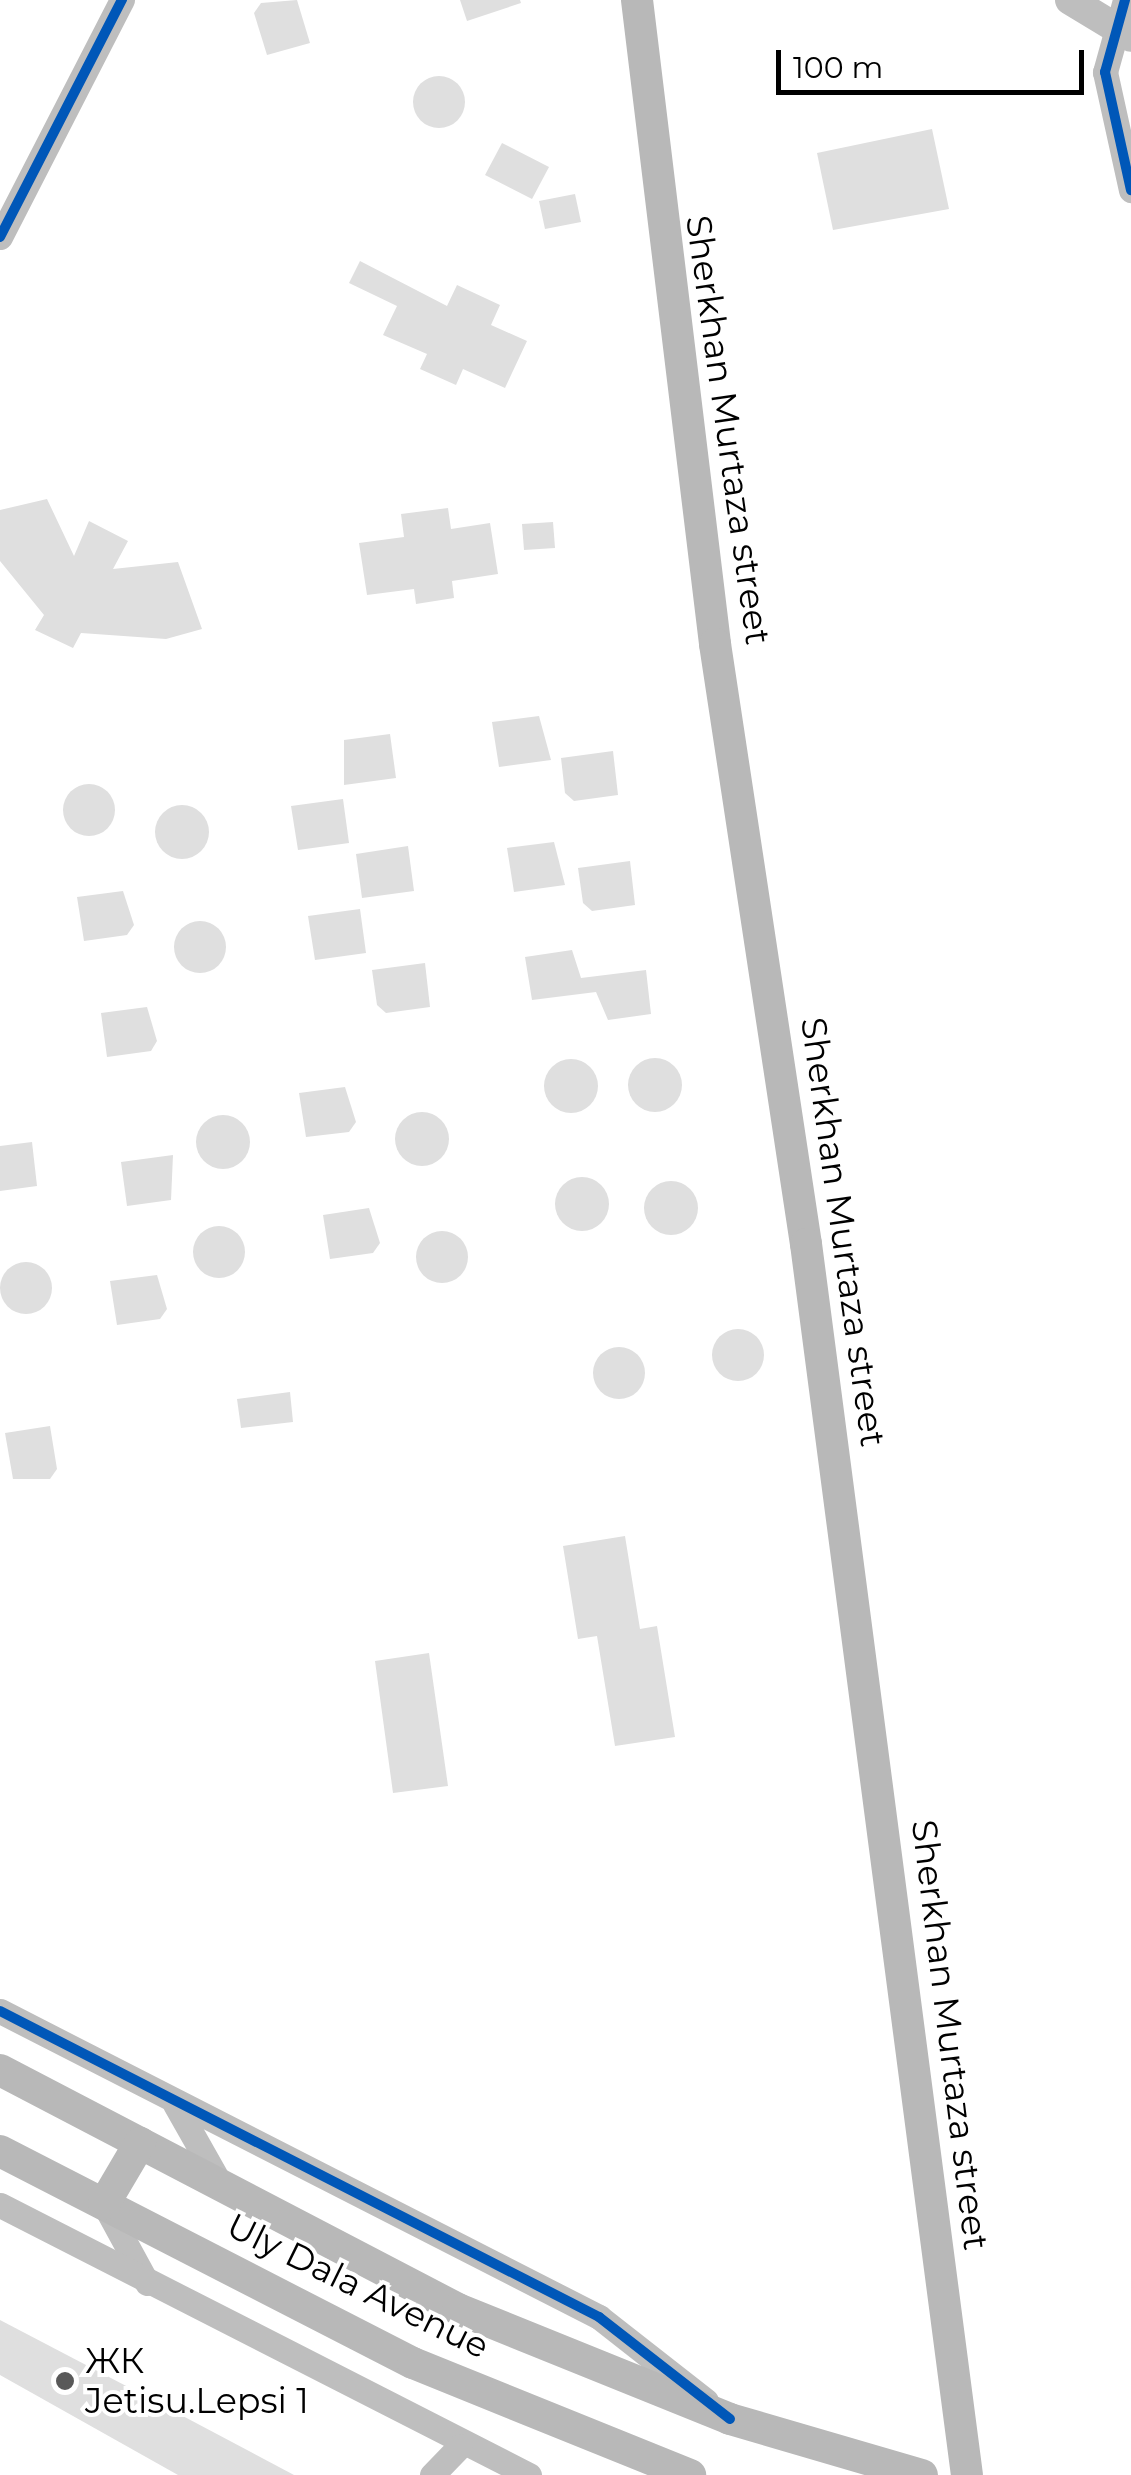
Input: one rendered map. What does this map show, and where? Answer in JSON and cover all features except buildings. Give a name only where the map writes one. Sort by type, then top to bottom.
[{"type":"main road","name":"Sherkhan Murtaza street","points":[[637,0],[710,607],[809,1263],[967,2475]]},
{"type":"main road","name":"Uly Dala Avenue","points":[[0,2070],[458,2308],[730,2420],[922,2475]]},
{"type":"main road","points":[[104,2204],[140,2144]]},
{"type":"main road","name":"Uly Dala Avenue","points":[[0,2151],[413,2363],[690,2475]]},
{"type":"street","points":[[0,237],[122,0]]},
{"type":"street","points":[[1070,0],[1123,21],[1105,72],[1131,190]]},
{"type":"street","points":[[0,2012],[599,2317],[730,2420]]},
{"type":"street","points":[[175,2104],[222,2187]]},
{"type":"street","points":[[0,2204],[460,2446],[529,2475]]},
{"type":"street","points":[[104,2204],[147,2284]]},
{"type":"street","points":[[432,2475],[460,2446]]},
{"type":"cycle path","points":[[0,237],[122,0]]},
{"type":"cycle path","points":[[1125,0],[1105,72],[1131,190]]},
{"type":"cycle path","points":[[0,2011],[599,2317],[730,2419]]},
{"type":"place","name":"ЖК Jetisu.Lepsi 1","points":[[65,2381]]}]
